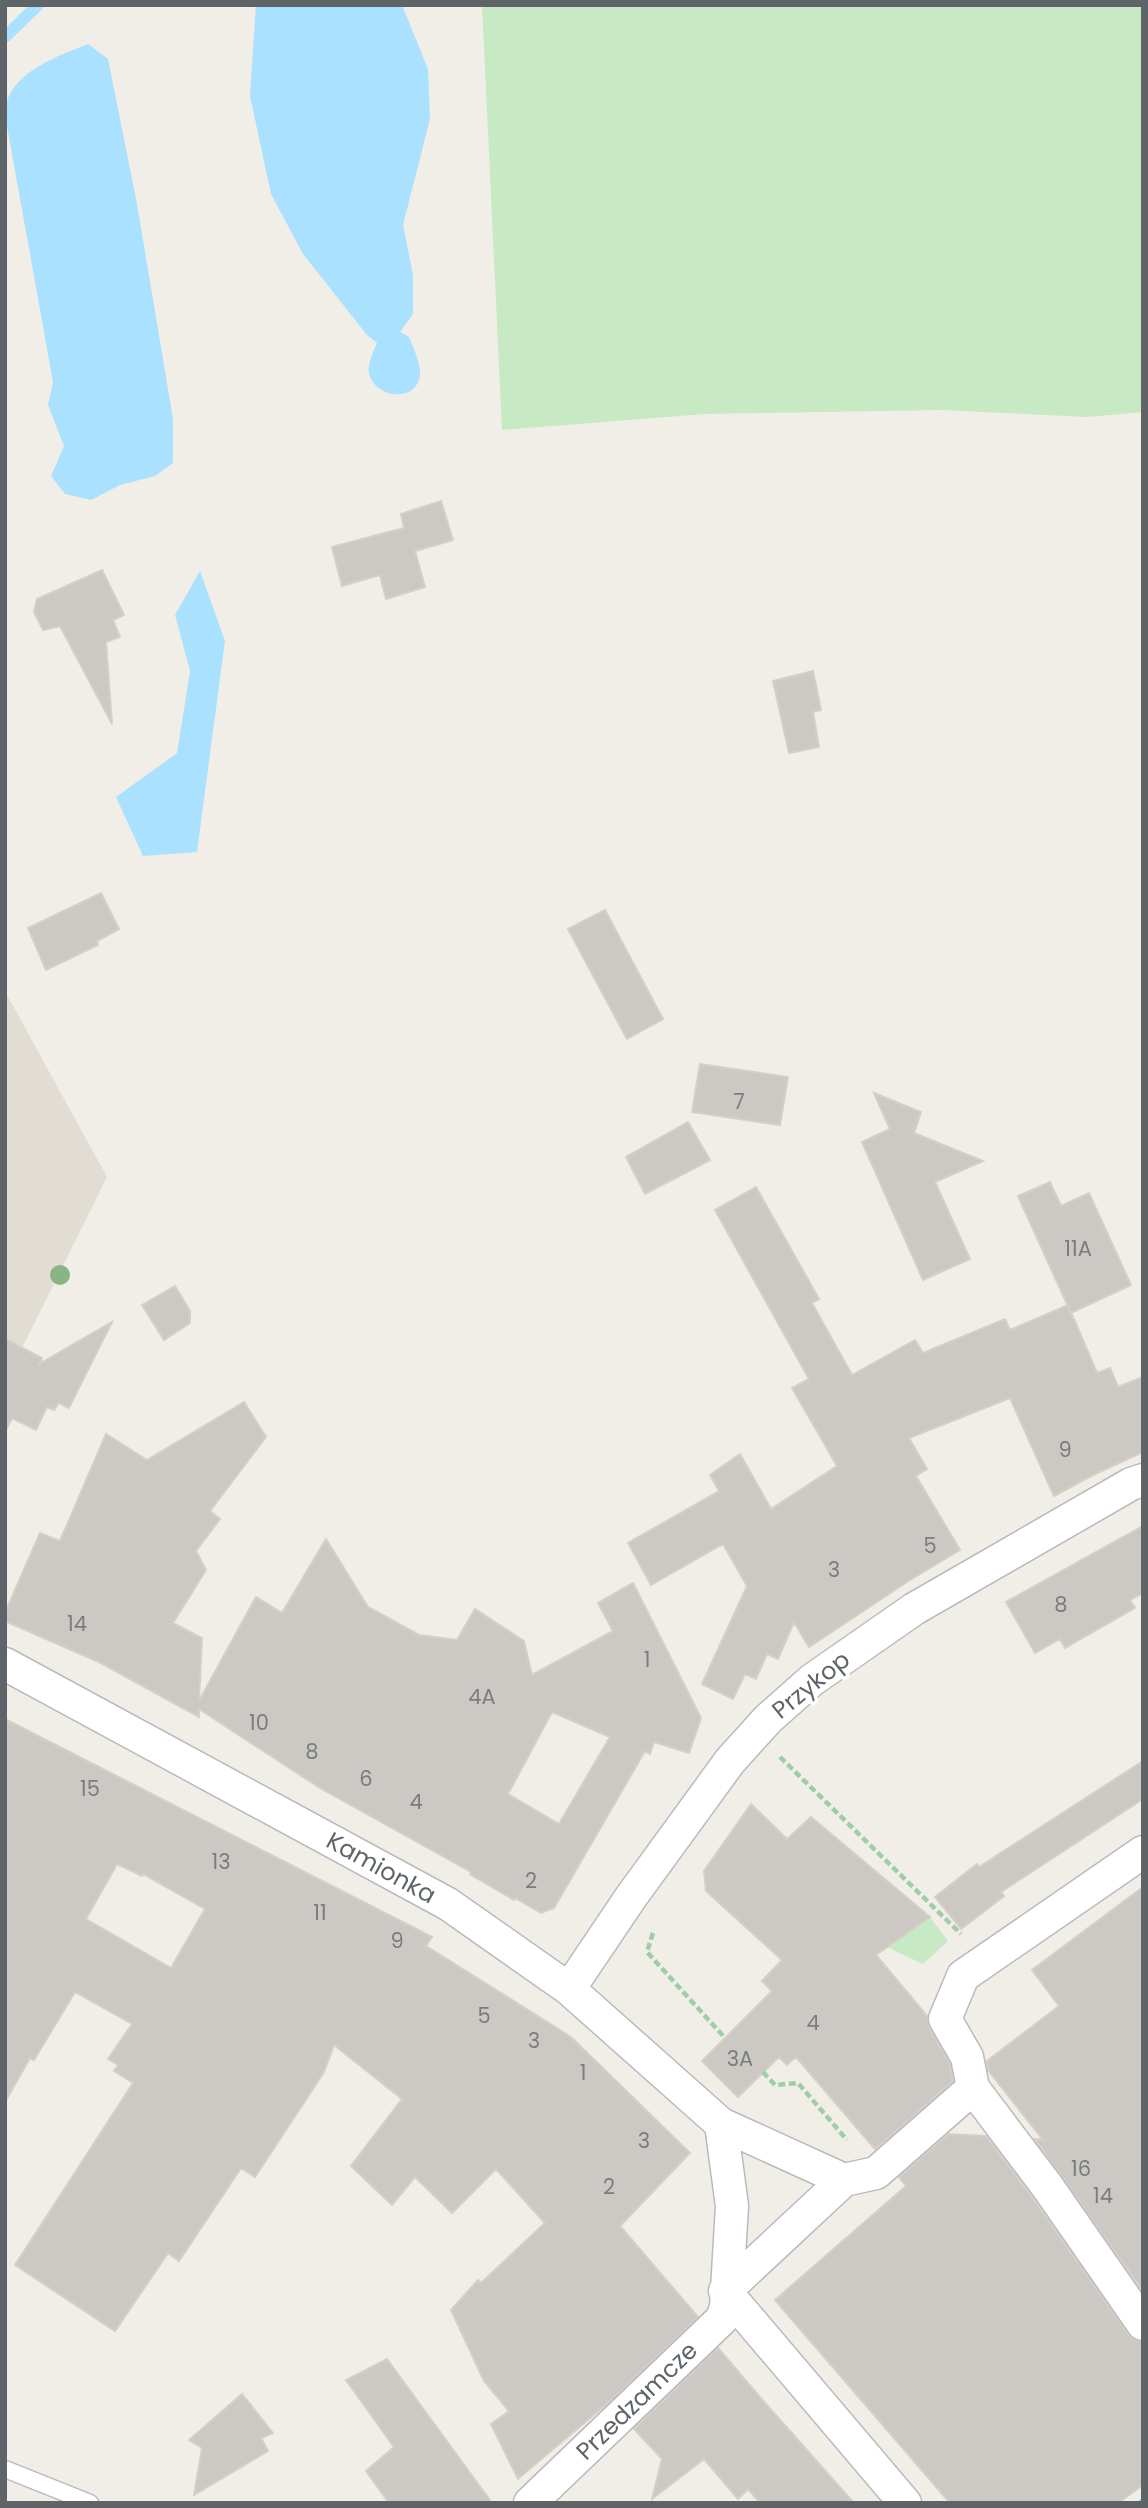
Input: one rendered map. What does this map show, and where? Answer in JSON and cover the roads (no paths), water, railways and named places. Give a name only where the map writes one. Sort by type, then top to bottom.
[{"type":"street","name":"Przykop","points":[[569,1989],[631,1897],[730,1761],[768,1718],[812,1680],[914,1609],[1131,1484],[1143,1480]]},
{"type":"street","name":"Kamionka","points":[[5,1664],[447,1904],[569,1989],[721,2124],[844,2180]]},
{"type":"street","points":[[1143,1852],[963,1976],[945,2020],[967,2057],[973,2088],[1048,2186],[1143,2324]]},
{"type":"street","points":[[725,2291],[844,2180],[876,2173],[973,2088]]},
{"type":"street","points":[[721,2124],[732,2206],[725,2291],[905,2503]]},
{"type":"street","name":"Przedzamcze","points":[[530,2503],[722,2319],[726,2307],[725,2291]]},
{"type":"lane","points":[[5,2469],[90,2503]]},
{"type":"water","points":[[256,5],[402,5],[428,69],[430,119],[403,225],[413,275],[413,314],[400,332],[409,337],[420,370],[418,383],[405,393],[388,393],[373,382],[369,367],[377,343],[367,335],[303,254],[271,194],[250,96]]},
{"type":"water","points":[[88,44],[108,59],[137,204],[173,419],[173,463],[155,476],[120,485],[91,500],[65,494],[51,476],[64,446],[48,405],[53,382],[5,115],[13,88],[23,78],[48,61]]},
{"type":"water","points":[[200,571],[225,641],[197,852],[143,856],[116,797],[177,753],[190,671],[175,615]]},
{"type":"waterway","points":[[5,37],[38,5]]}]
